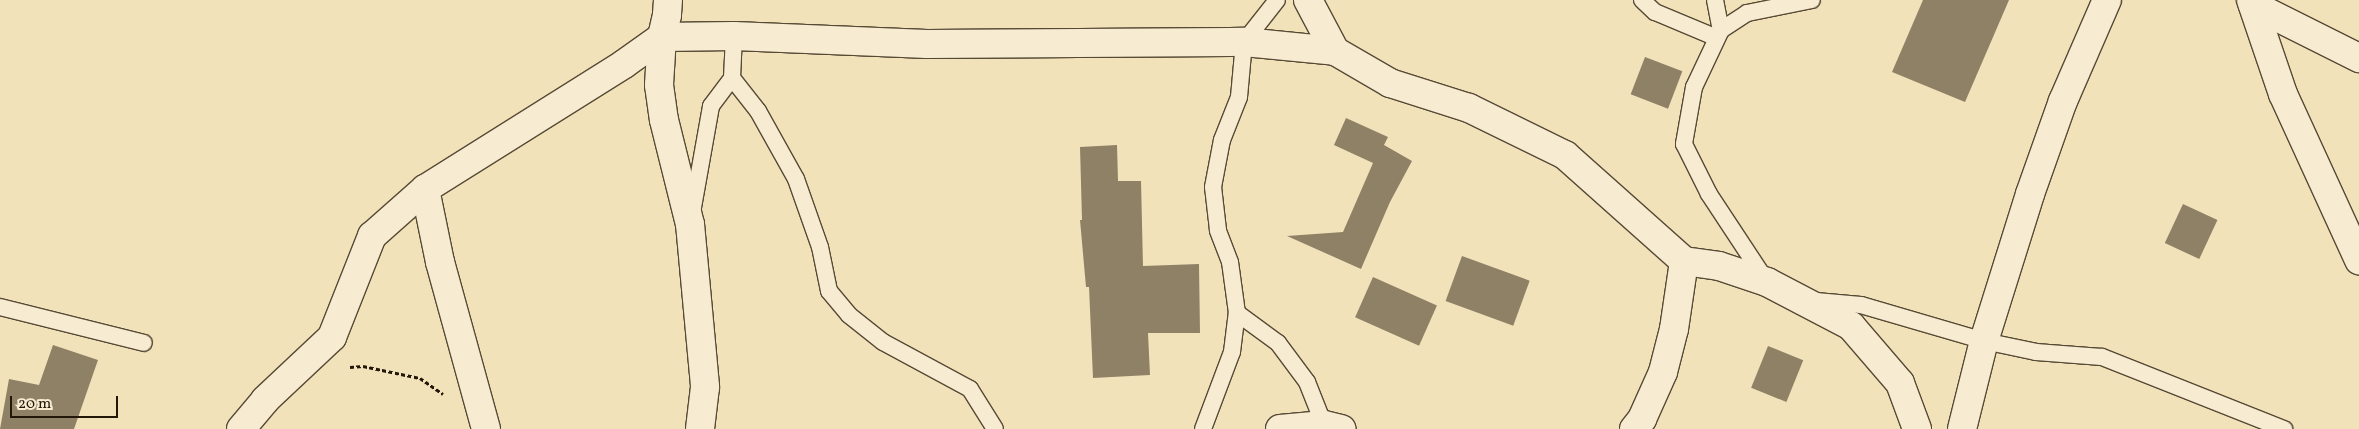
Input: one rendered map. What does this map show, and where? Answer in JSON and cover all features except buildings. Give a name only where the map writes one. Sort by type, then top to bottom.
[{"type":"street","points":[[1308,0],[1335,51]]},
{"type":"street","points":[[1962,429],[1984,341],[2030,194],[2063,101],[2107,0]]},
{"type":"street","points":[[2252,2],[2359,58]]},
{"type":"street","points":[[2252,2],[2283,94],[2359,260]]},
{"type":"street","points":[[664,13],[734,36],[927,44],[1244,42],[1335,51],[1390,83],[1469,108],[1566,155],[1684,261],[1719,266],[1767,282],[1850,326],[1900,383],[1917,429]]},
{"type":"street","points":[[241,429],[265,400],[332,337],[372,236],[425,189],[624,64],[664,13]]},
{"type":"street","points":[[664,13],[658,85],[664,120],[690,224],[705,387],[700,429]]},
{"type":"street","points":[[425,189],[440,262],[486,429]]},
{"type":"street","points":[[1634,429],[1642,420],[1663,372],[1674,329],[1684,261]]},
{"type":"street","points":[[1280,429],[1333,427]]},
{"type":"lane","points":[[1203,429],[1232,352],[1237,313],[1230,262],[1218,230],[1213,187],[1222,140],[1240,97],[1244,42],[1278,0]]},
{"type":"lane","points":[[1642,0],[1655,12],[1719,34]]},
{"type":"lane","points":[[1715,0],[1719,34]]},
{"type":"lane","points":[[1767,282],[1709,194],[1684,144],[1694,87],[1719,34],[1747,13],[1812,0]]},
{"type":"lane","points":[[690,224],[711,106],[732,78],[734,36]]},
{"type":"lane","points":[[732,78],[758,111],[796,179],[820,247],[829,291],[849,315],[883,342],[970,389],[995,429]]},
{"type":"lane","points":[[1796,299],[1861,305],[1984,341],[2036,352],[2102,357],[2284,429]]},
{"type":"lane","points":[[0,307],[144,343]]},
{"type":"lane","points":[[1237,313],[1278,343],[1308,382],[1333,427]]},
{"type":"path","points":[[302,367],[363,366],[420,378],[444,395]]}]
